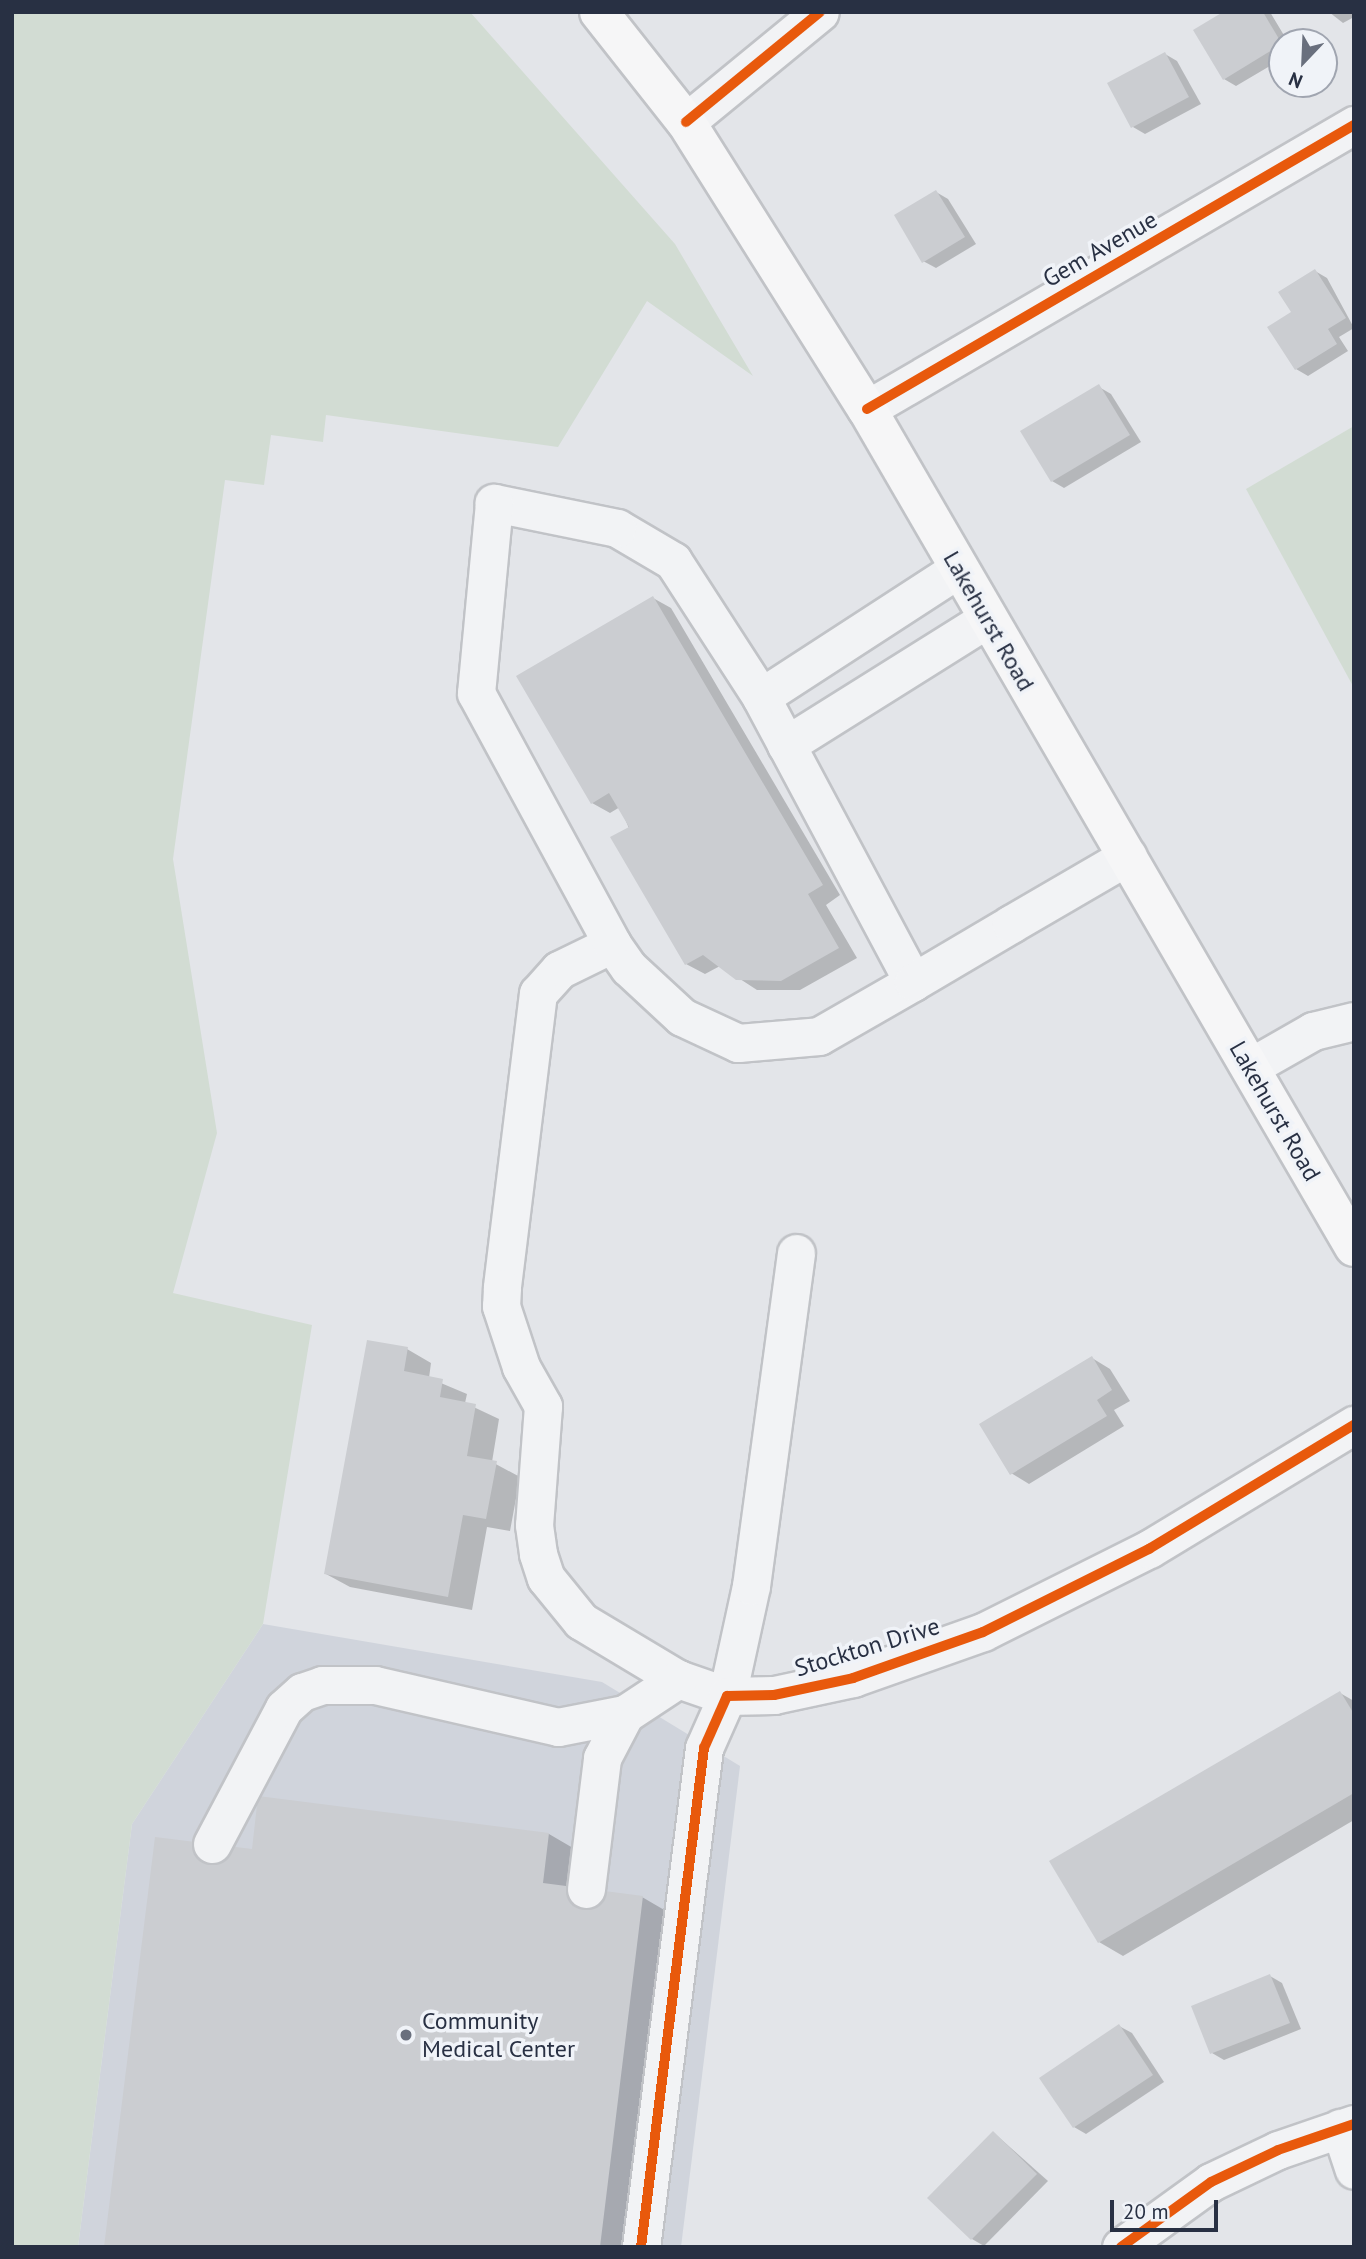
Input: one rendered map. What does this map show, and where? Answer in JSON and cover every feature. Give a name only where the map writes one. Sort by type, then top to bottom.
[{"type":"main road","name":"Lakehurst Road","points":[[599,12],[686,122],[867,409],[1354,1247]]},
{"type":"street","points":[[686,122],[820,12]]},
{"type":"street","name":"Gem Avenue","points":[[867,409],[1354,125]]},
{"type":"street","points":[[913,982],[761,697],[673,561],[617,528],[494,503],[476,693],[612,944],[629,968],[682,1017],[738,1043],[819,1037],[913,982],[1128,856]]},
{"type":"street","points":[[761,697],[958,569]]},
{"type":"street","points":[[786,745],[987,619]]},
{"type":"street","points":[[612,944],[559,971],[538,993],[502,1306],[521,1367],[543,1406],[534,1525],[546,1578],[581,1621],[678,1679],[727,1696]]},
{"type":"street","points":[[1250,1067],[1312,1031],[1354,1021]]},
{"type":"street","points":[[642,2247],[704,1748],[727,1696],[751,1586],[796,1253]]},
{"type":"street","name":"Stockton Drive","points":[[727,1696],[774,1695],[853,1678],[982,1632],[1149,1549],[1354,1425]]},
{"type":"street","points":[[212,1844],[284,1708],[302,1692],[322,1685],[375,1685],[558,1727],[625,1714],[678,1679]]},
{"type":"street","points":[[586,1889],[602,1758],[625,1714]]},
{"type":"street","points":[[1121,2247],[1211,2182],[1278,2150],[1347,2126],[1354,2170]]},
{"type":"shaded area","points":[[12,12],[470,12],[675,244],[753,376],[647,301],[558,447],[326,415],[323,442],[271,435],[264,485],[225,480],[173,859],[217,1133],[173,1293],[312,1325],[263,1624],[132,1824],[78,2247],[12,2247]]},
{"type":"shaded area","points":[[1354,426],[1354,688],[1246,489]]},
{"type":"shaded area","name":"Community Medical Center","points":[[263,1624],[602,1682],[740,1766],[681,2247],[78,2247],[132,1824]]},
{"type":"building","points":[[1223,12],[1263,12],[1272,28],[1268,28],[1268,53],[1223,80],[1193,30]]},
{"type":"building","points":[[1165,52],[1189,97],[1131,128],[1107,83]]},
{"type":"building","points":[[936,190],[965,237],[922,263],[894,215]]},
{"type":"building","points":[[1315,269],[1346,318],[1328,329],[1337,344],[1295,370],[1267,327],[1291,312],[1278,292]]},
{"type":"building","points":[[1099,384],[1130,435],[1051,482],[1020,431]]},
{"type":"building","points":[[653,596],[823,885],[808,894],[839,948],[781,981],[736,980],[703,955],[685,965],[610,837],[629,827],[609,793],[591,804],[516,676]]},
{"type":"building","points":[[367,1340],[408,1347],[404,1371],[443,1379],[440,1397],[476,1404],[467,1456],[497,1461],[486,1519],[463,1515],[448,1597],[324,1574]]},
{"type":"building","points":[[1092,1356],[1112,1390],[1097,1400],[1107,1416],[1010,1475],[979,1424]]},
{"type":"building","points":[[1340,1691],[1354,1714],[1354,1793],[1098,1943],[1049,1861]]},
{"type":"building","name":"Community Medical Center","points":[[258,1796],[549,1833],[543,1883],[643,1896],[600,2247],[104,2247],[155,1837],[252,1849]]},
{"type":"building","points":[[1270,1974],[1290,2023],[1210,2054],[1191,2006]]},
{"type":"building","points":[[1119,2024],[1153,2075],[1073,2128],[1039,2078]]},
{"type":"building","points":[[993,2131],[1037,2174],[971,2240],[927,2198]]},
{"type":"cycle path","points":[[686,122],[820,12]]},
{"type":"cycle path","points":[[867,409],[1354,125]]},
{"type":"cycle path","points":[[641,2247],[704,1748],[727,1696],[774,1695],[853,1678],[983,1632],[1149,1549],[1354,1425]]},
{"type":"cycle path","points":[[1121,2247],[1211,2182],[1278,2150],[1354,2124]]},
{"type":"place","name":"Community Medical Center","points":[[406,2035]]}]
